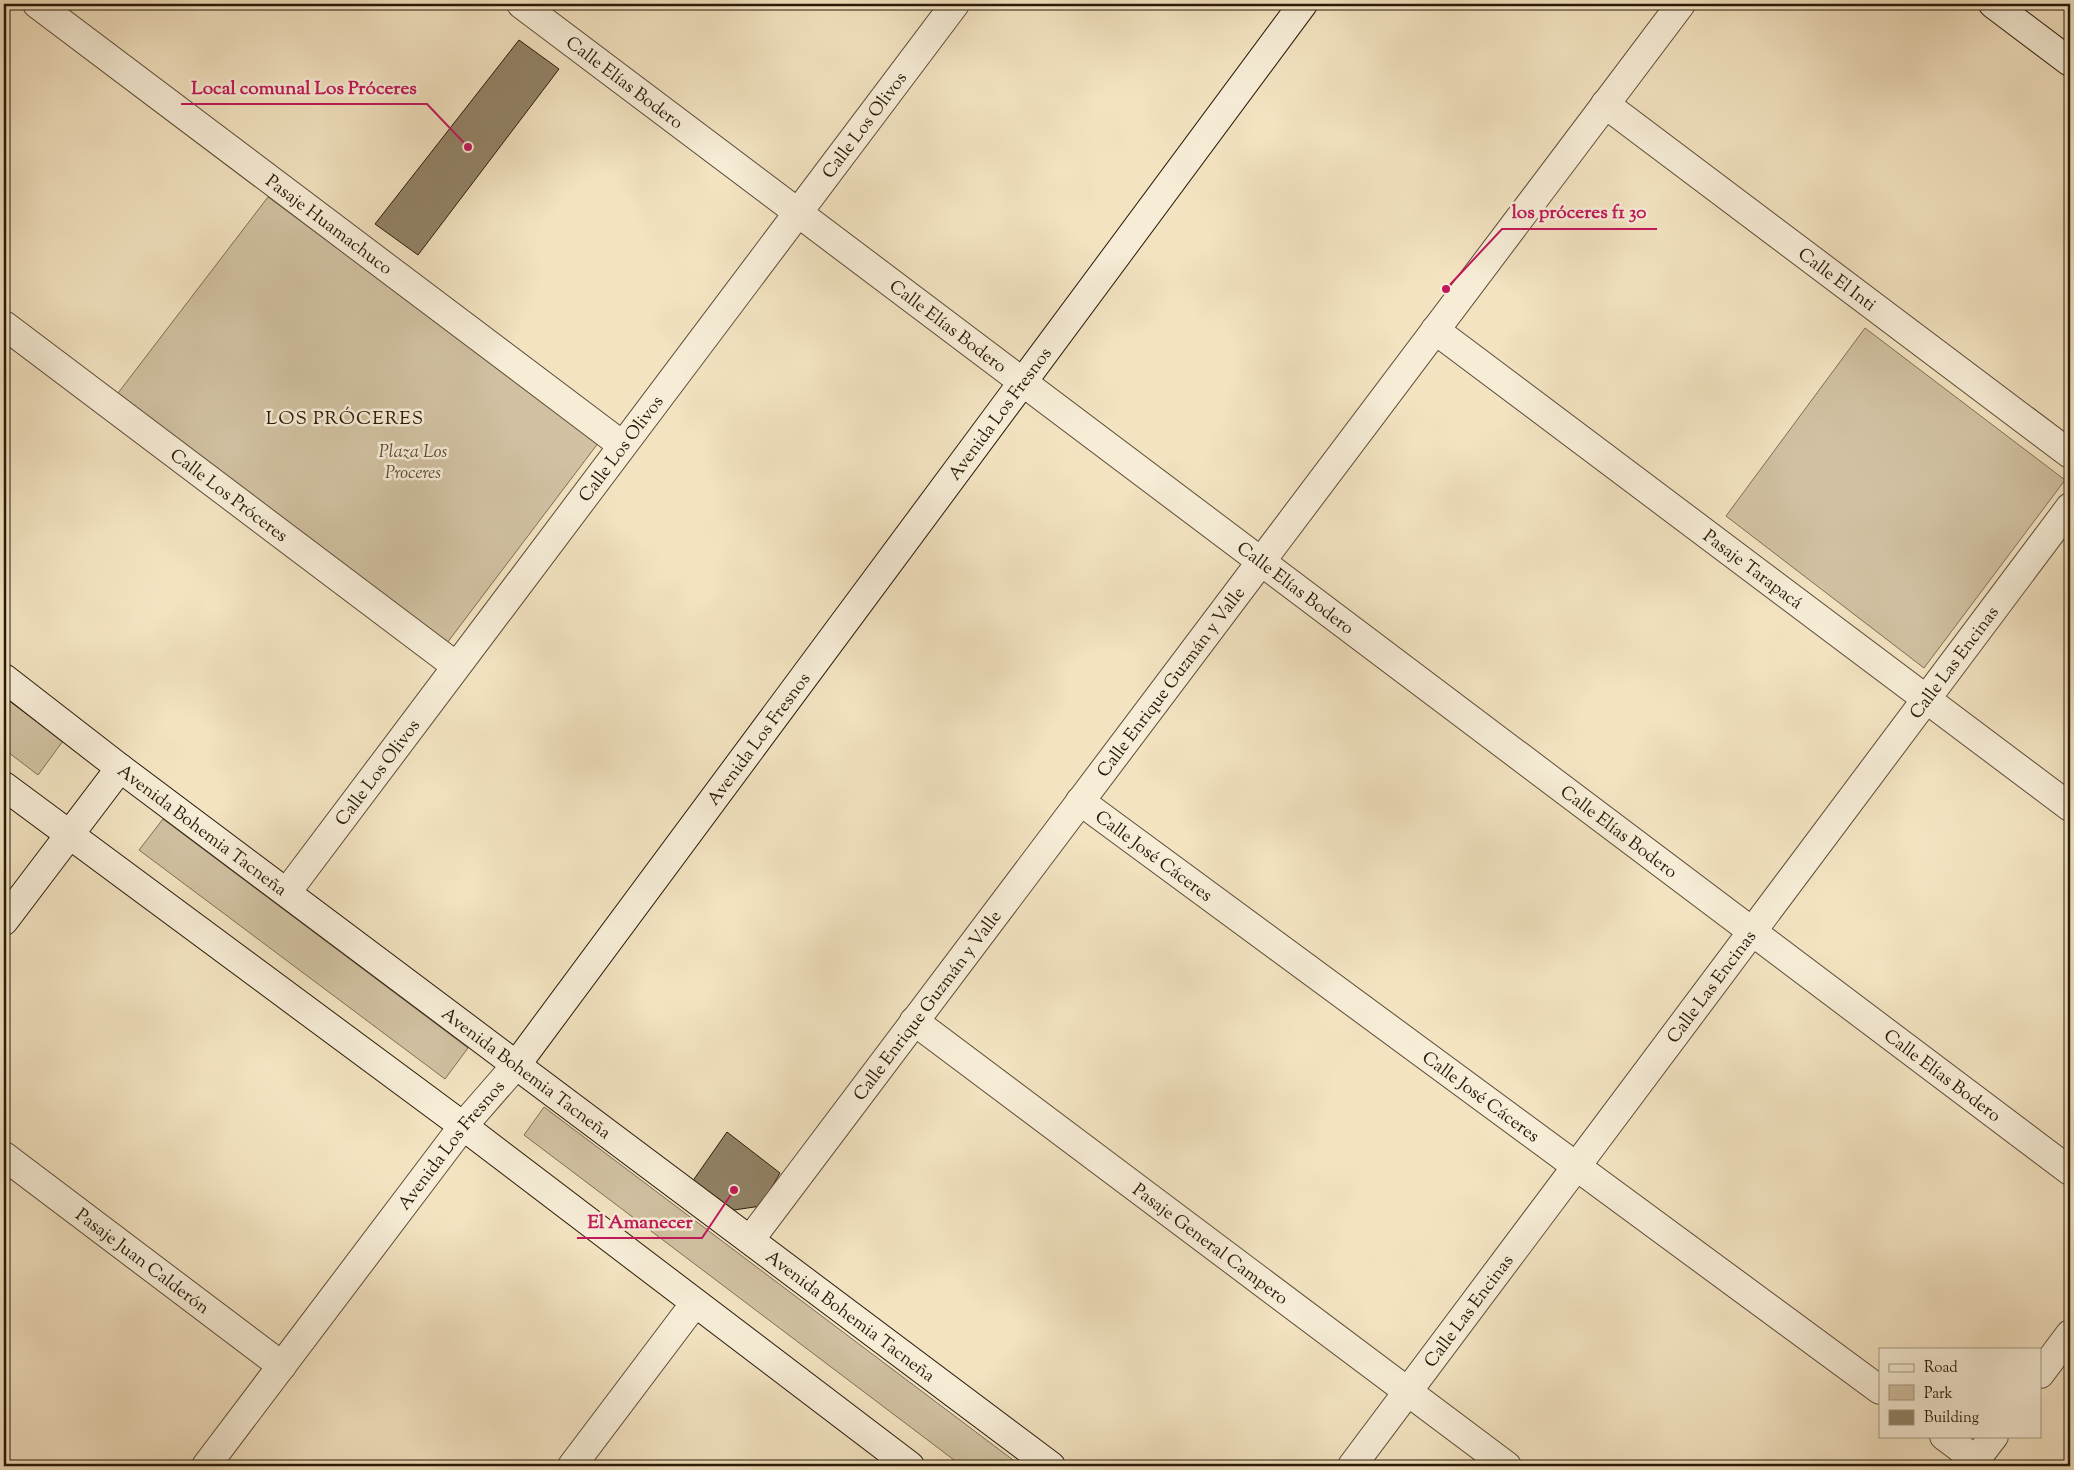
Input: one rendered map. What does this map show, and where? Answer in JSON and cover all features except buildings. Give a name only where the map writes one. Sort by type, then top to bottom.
[{"type":"street","name":"Pasaje Huamachuco","points":[[37,4],[622,445]]},
{"type":"street","name":"Calle Elías Bodero","points":[[521,4],[2070,1171]]},
{"type":"street","name":"Calle Los Olivos","points":[[287,892],[955,4]]},
{"type":"street","name":"Avenida Los Fresnos","points":[[206,1466],[463,1126],[517,1064],[1303,4]]},
{"type":"street","name":"Calle Enrique Guzmán y Valle","points":[[750,1240],[1681,4]]},
{"type":"street","points":[[1992,4],[2069,59]]},
{"type":"street","name":"Calle El Inti","points":[[1606,104],[2070,454]]},
{"type":"street","name":"Calle Los Próceres","points":[[4,325],[456,666]]},
{"type":"street","name":"Pasaje Tarapacá","points":[[1435,330],[1926,700],[2070,806]]},
{"type":"street","name":"Calle Las Encinas","points":[[1352,1466],[2070,507]]},
{"type":"street","name":"Avenida Bohemia Tacneña","points":[[4,678],[120,768],[1051,1466]]},
{"type":"street","points":[[4,921],[120,768]]},
{"type":"street","points":[[4,786],[463,1126],[910,1466]]},
{"type":"street","name":"Calle José Cáceres","points":[[1080,801],[1879,1389]]},
{"type":"street","name":"Pasaje General Campero","points":[[914,1021],[1407,1393],[1507,1466]]},
{"type":"street","name":"Pasaje Juan Calderón","points":[[4,1156],[282,1366]]},
{"type":"street","points":[[572,1466],[695,1303]]},
{"type":"street","points":[[2042,1371],[2070,1334]]},
{"type":"street","points":[[1946,1438],[1974,1463],[1993,1438]]},
{"type":"green space","name":"Plaza Los Proceres","points":[[268,197],[599,442],[447,643],[115,397]]},
{"type":"green space","points":[[1865,328],[2065,480],[1924,668],[1726,516]]},
{"type":"green space","points":[[4,697],[63,741],[38,775],[4,749]]},
{"type":"green space","points":[[163,819],[468,1048],[445,1079],[139,850]]},
{"type":"green space","points":[[544,1107],[1021,1466],[962,1466],[524,1135]]},
{"type":"place","name":"Local comunal Los Próceres","points":[[468,147]]},
{"type":"place","name":"los próceres f1 30","points":[[1446,289]]},
{"type":"place","name":"El Amanecer","points":[[734,1190]]},
{"type":"district","name":"LOS PRÓCERES","points":[[345,417]]}]
